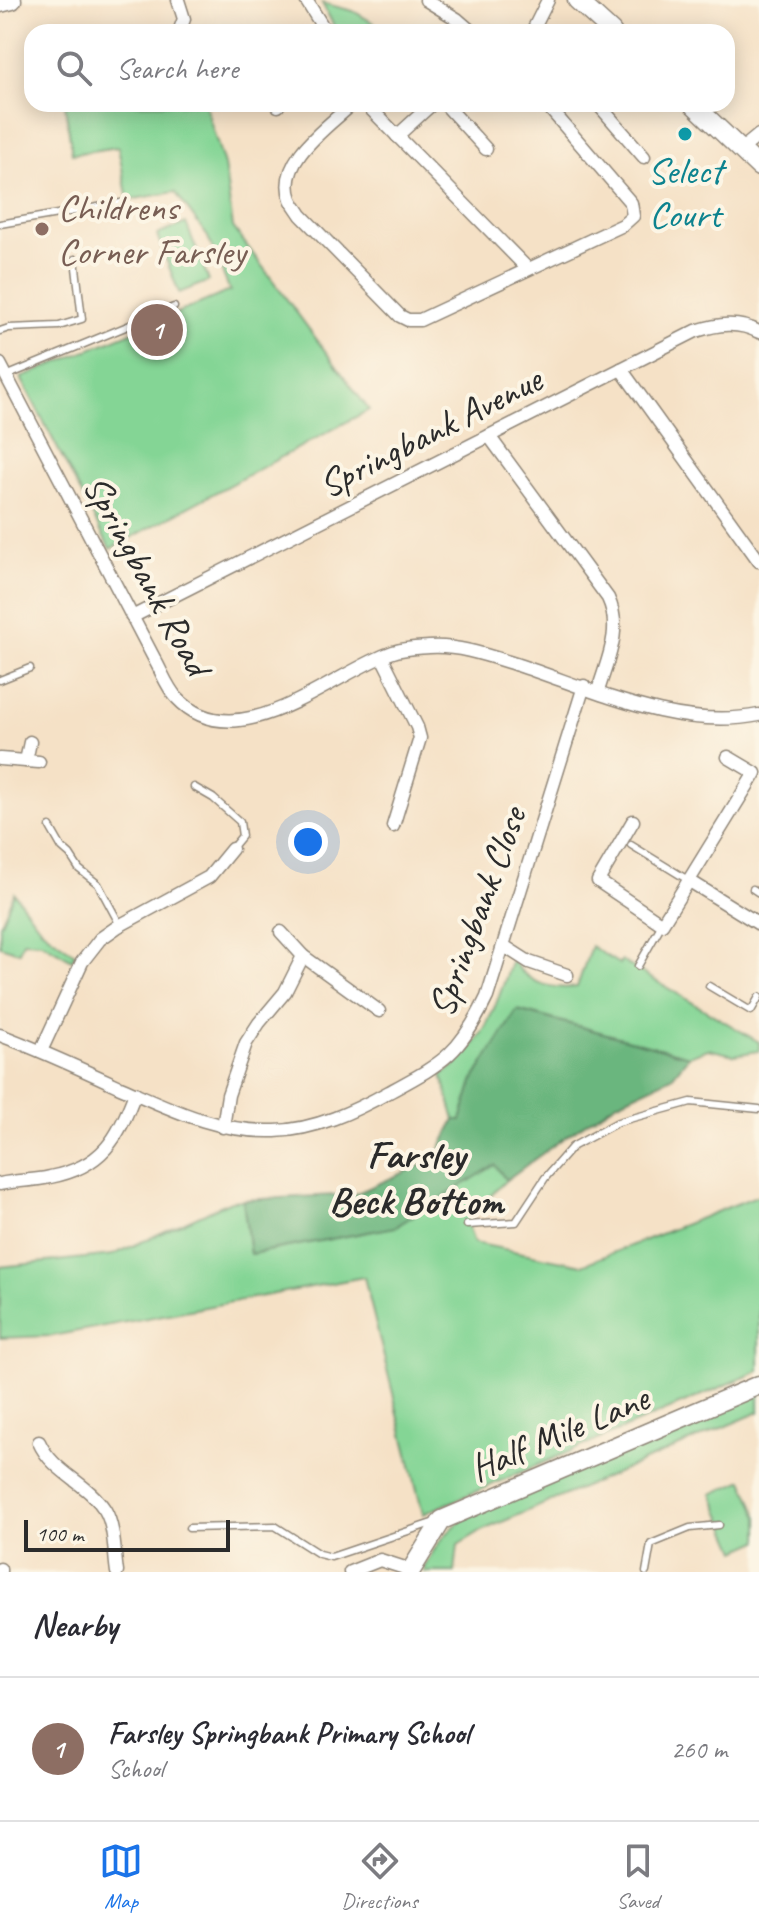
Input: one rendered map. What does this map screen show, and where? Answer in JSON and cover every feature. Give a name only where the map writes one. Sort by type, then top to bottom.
[{"type":"street","points":[[0,3],[12,0]]},
{"type":"street","points":[[178,0],[184,19],[182,24]]},
{"type":"street","points":[[306,0],[321,24]]},
{"type":"street","points":[[426,0],[463,24]]},
{"type":"street","points":[[536,24],[548,0]]},
{"type":"street","points":[[577,0],[603,24]]},
{"type":"street","points":[[343,112],[304,149],[292,167],[291,200],[301,215],[400,316],[408,320],[420,320],[623,225],[633,216],[631,203],[553,112]]},
{"type":"street","points":[[374,112],[527,268]]},
{"type":"street","points":[[397,136],[423,112]]},
{"type":"street","points":[[452,112],[486,149]]},
{"type":"street","points":[[605,112],[644,157]]},
{"type":"street","points":[[702,112],[759,167]]},
{"type":"street","points":[[742,149],[759,135]]},
{"type":"street","name":"Springbank Avenue","points":[[132,617],[696,331],[716,325],[751,328],[759,332]]},
{"type":"street","points":[[621,369],[759,561]]},
{"type":"street","name":"Springbank Road","points":[[3,370],[177,698],[205,716],[231,721],[252,719],[277,711],[397,651],[447,646],[480,653],[659,711],[722,720],[759,715]]},
{"type":"street","points":[[489,436],[608,598],[614,613],[614,637],[598,691]]},
{"type":"street","points":[[382,657],[420,738],[393,826]]},
{"type":"street","name":"Springbank Close","points":[[0,1035],[184,1115],[223,1127],[278,1131],[353,1112],[445,1060],[462,1043],[487,997],[584,686]]},
{"type":"street","points":[[0,759],[32,762],[30,742]]},
{"type":"street","points":[[633,821],[598,881],[662,924],[757,774],[728,757]]},
{"type":"street","points":[[41,1051],[82,962],[100,939],[209,877],[232,849]]},
{"type":"street","points":[[688,880],[759,924]]},
{"type":"street","points":[[281,932],[303,956],[379,1011]]},
{"type":"street","points":[[504,946],[529,962],[567,975]]},
{"type":"street","points":[[223,1127],[228,1095],[246,1043],[285,992],[303,956]]},
{"type":"street","points":[[0,1184],[49,1178],[95,1161],[122,1128],[135,1093]]},
{"type":"street","name":"Half Mile Lane","points":[[411,1571],[442,1520],[759,1385]]},
{"type":"street","points":[[39,1442],[48,1458],[105,1509],[111,1523],[117,1572]]},
{"type":"street","points":[[350,1572],[380,1560],[411,1571]]},
{"type":"lane","points":[[0,224],[121,203]]},
{"type":"lane","points":[[0,331],[59,326],[82,319],[75,259]]},
{"type":"lane","points":[[3,370],[174,307]]},
{"type":"lane","points":[[0,680],[30,668]]},
{"type":"lane","points":[[194,787],[213,798],[240,822],[242,836],[232,849]]},
{"type":"lane","points":[[50,827],[79,869],[98,884],[120,925]]},
{"type":"lane","points":[[631,845],[688,880]]},
{"type":"lane","points":[[638,966],[662,924]]},
{"type":"lane","points":[[709,986],[751,1011],[759,997]]},
{"type":"lane","points":[[467,1225],[516,1222],[545,1178],[572,1147],[618,1122],[691,1102],[759,1109]]},
{"type":"lane","points":[[189,1528],[275,1526],[319,1554],[331,1557],[442,1520]]},
{"type":"lane","points":[[646,1572],[651,1544],[690,1528],[719,1525]]},
{"type":"green space","points":[[322,3],[353,11],[375,24],[333,24]]},
{"type":"green space","points":[[66,112],[207,112],[224,165],[233,227],[369,410],[110,549],[21,378],[230,291],[208,237],[175,192],[128,200],[118,147],[72,154]]},
{"type":"green space","points":[[186,223],[209,281],[179,293],[157,235]]},
{"type":"green space","points":[[14,893],[41,929],[75,954],[72,960],[41,942],[23,941],[19,952],[0,946],[0,925]]},
{"type":"green space","points":[[591,946],[759,1042],[759,1051],[734,1055],[708,1049],[689,1056],[518,1010],[474,1079],[461,1121],[455,1120],[442,1075],[468,1052],[487,1024],[512,960],[525,974],[540,983],[577,987]]},
{"type":"green space","points":[[517,1010],[689,1056],[672,1077],[618,1102],[506,1180],[495,1165],[395,1227],[250,1254],[243,1200],[355,1194],[435,1159],[455,1120],[461,1120],[474,1079]]},
{"type":"green space","points":[[495,1164],[506,1180],[477,1210],[468,1225],[474,1243],[582,1265],[759,1195],[759,1371],[423,1514],[364,1277],[52,1336],[0,1338],[0,1267],[113,1255],[231,1201],[243,1200],[250,1254],[394,1227]]},
{"type":"green space","points":[[759,1392],[759,1412],[481,1531],[458,1545],[455,1572],[425,1572],[424,1568],[441,1541],[464,1519]]},
{"type":"green space","points":[[743,1480],[759,1517],[759,1541],[737,1551],[712,1494]]},
{"type":"place","name":"Select Court","points":[[685,134]]},
{"type":"place","name":"Childrens Corner Farsley","points":[[42,229]]},
{"type":"place","name":"Farsley Springbank Primary School","points":[[157,330]]},
{"type":"district","name":"Farsley Beck Bottom","points":[[416,1178]]}]
